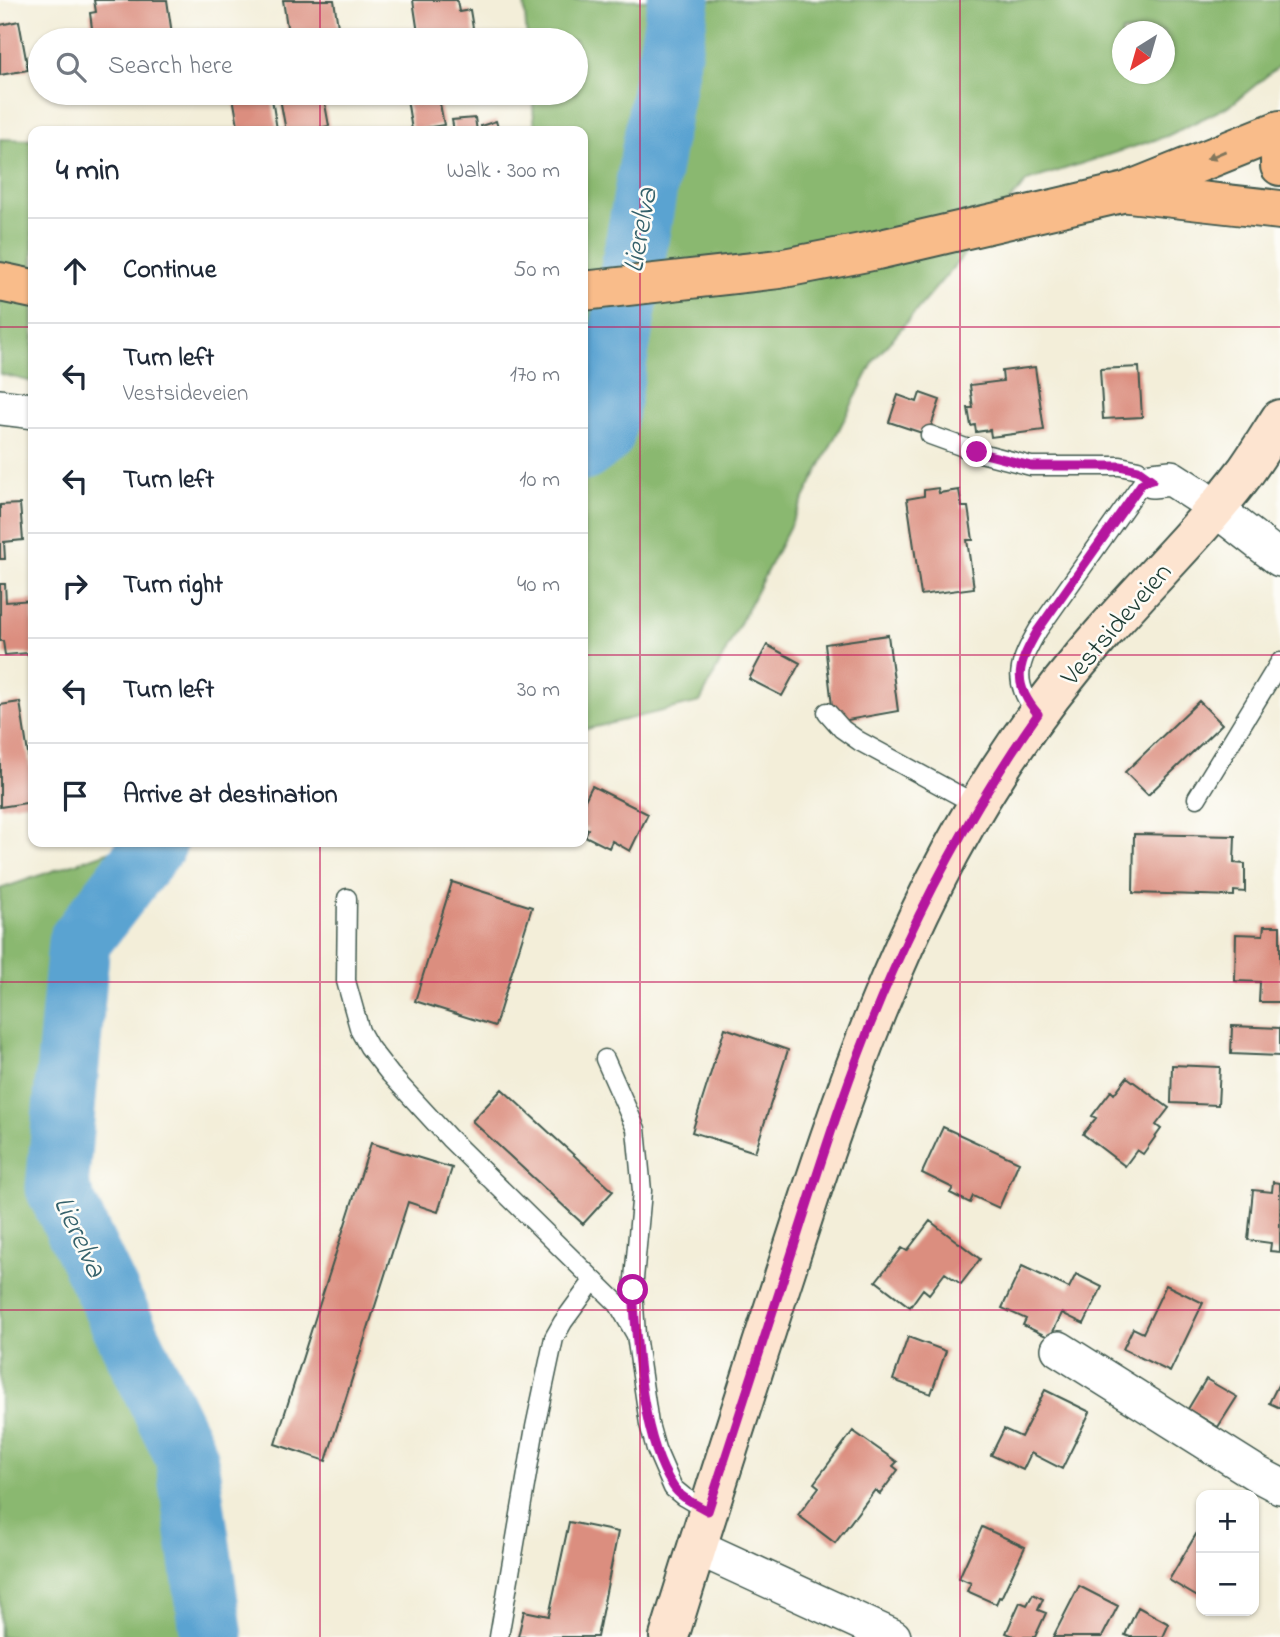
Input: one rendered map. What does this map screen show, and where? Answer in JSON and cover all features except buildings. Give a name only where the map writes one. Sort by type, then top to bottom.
[{"type":"main road","points":[[588,290],[779,269],[877,250],[1126,192],[1280,130]]},
{"type":"main road","points":[[1280,148],[1280,166]]},
{"type":"main road","points":[[1126,192],[1280,210]]},
{"type":"main road","points":[[0,282],[28,288]]},
{"type":"main road","name":"Vestsideveien","points":[[669,1637],[815,1178],[858,1059],[920,911],[977,805],[1038,714],[1101,635],[1246,470],[1280,419]]},
{"type":"street","points":[[0,407],[28,410]]},
{"type":"street","points":[[1152,480],[1171,478],[1280,559]]},
{"type":"street","points":[[1059,1349],[1280,1486]]},
{"type":"street","points":[[696,1547],[893,1637]]},
{"type":"lane","points":[[930,435],[977,452],[1031,466],[1120,466],[1138,470],[1152,480]]},
{"type":"lane","points":[[1038,714],[1025,699],[1019,679],[1024,655],[1038,630],[1142,483],[1152,480]]},
{"type":"lane","points":[[1197,798],[1280,663]]},
{"type":"lane","points":[[827,712],[842,729],[859,741],[895,763],[935,780],[977,805]]},
{"type":"lane","points":[[347,898],[345,981],[360,1031],[369,1046],[390,1074],[449,1138],[618,1304],[636,1335]]},
{"type":"lane","points":[[605,1059],[636,1129],[642,1191],[633,1290],[636,1335],[649,1424],[656,1449],[673,1488],[708,1511]]},
{"type":"lane","points":[[499,1637],[554,1339],[593,1281]]},
{"type":"green space","points":[[524,0],[1280,0],[1280,65],[1231,105],[1167,136],[1027,181],[875,359],[700,702],[588,729],[588,126],[535,126],[533,105],[588,105],[588,28],[526,28]]},
{"type":"green space","points":[[0,139],[28,140],[28,381],[0,374]]},
{"type":"green space","points":[[122,847],[149,847],[81,932],[54,1182],[188,1448],[213,1637],[0,1637],[0,889]]},
{"type":"waterway","name":"Lierelva","points":[[588,446],[603,435],[679,0]]},
{"type":"waterway","name":"Lierelva","points":[[152,847],[79,942],[57,1188],[186,1455],[212,1637]]},
{"type":"route","points":[[633,1290],[636,1335],[649,1424],[656,1449],[673,1488],[708,1511],[819,1168],[892,973],[920,911],[977,805],[1038,714],[1025,699],[1019,679],[1024,655],[1038,630],[1142,483],[1152,480],[1138,470],[1120,466],[1031,466],[977,452]]}]
